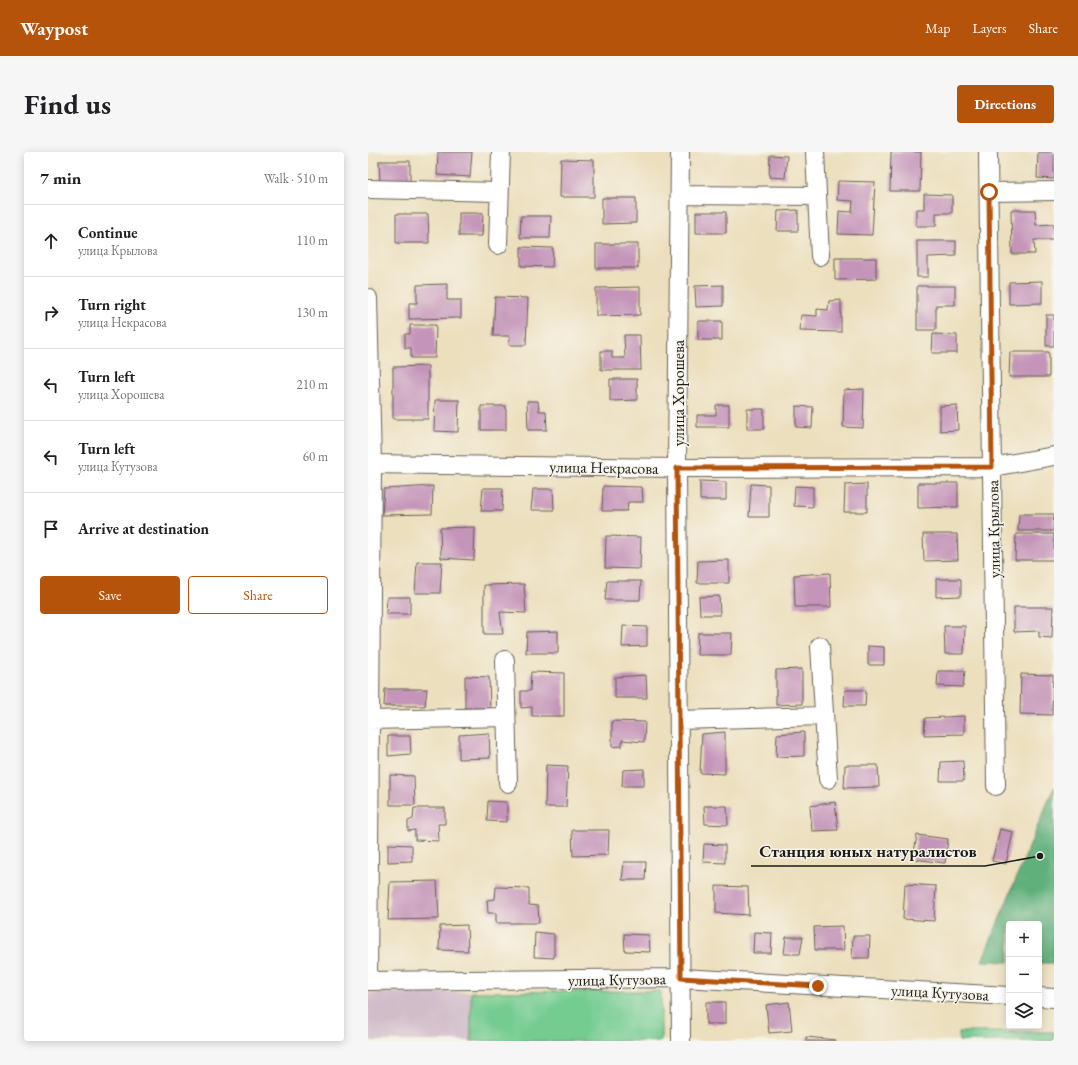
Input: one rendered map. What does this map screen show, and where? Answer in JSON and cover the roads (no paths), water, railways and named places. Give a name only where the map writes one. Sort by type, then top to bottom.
[{"type":"street","points":[[498,245],[501,152]]},
{"type":"street","name":"улица Хорошева","points":[[680,152],[677,468],[681,1041]]},
{"type":"street","points":[[815,152],[820,256]]},
{"type":"street","name":"улица Крылова","points":[[988,152],[996,786]]},
{"type":"street","points":[[368,189],[499,192]]},
{"type":"street","points":[[989,192],[1054,191]]},
{"type":"street","points":[[680,195],[817,196]]},
{"type":"street","points":[[368,298],[370,464],[368,981]]},
{"type":"street","name":"улица Некрасова","points":[[370,464],[677,468],[992,467],[1054,456]]},
{"type":"street","points":[[820,646],[828,779]]},
{"type":"street","points":[[505,660],[508,783]]},
{"type":"street","points":[[679,720],[824,716]]},
{"type":"street","points":[[370,720],[506,718]]},
{"type":"street","name":"улица Кутузова","points":[[368,981],[681,978],[1006,996]]},
{"type":"street","points":[[1042,997],[1054,998]]},
{"type":"place","name":"Станция юных натуралистов","points":[[1040,856]]}]
